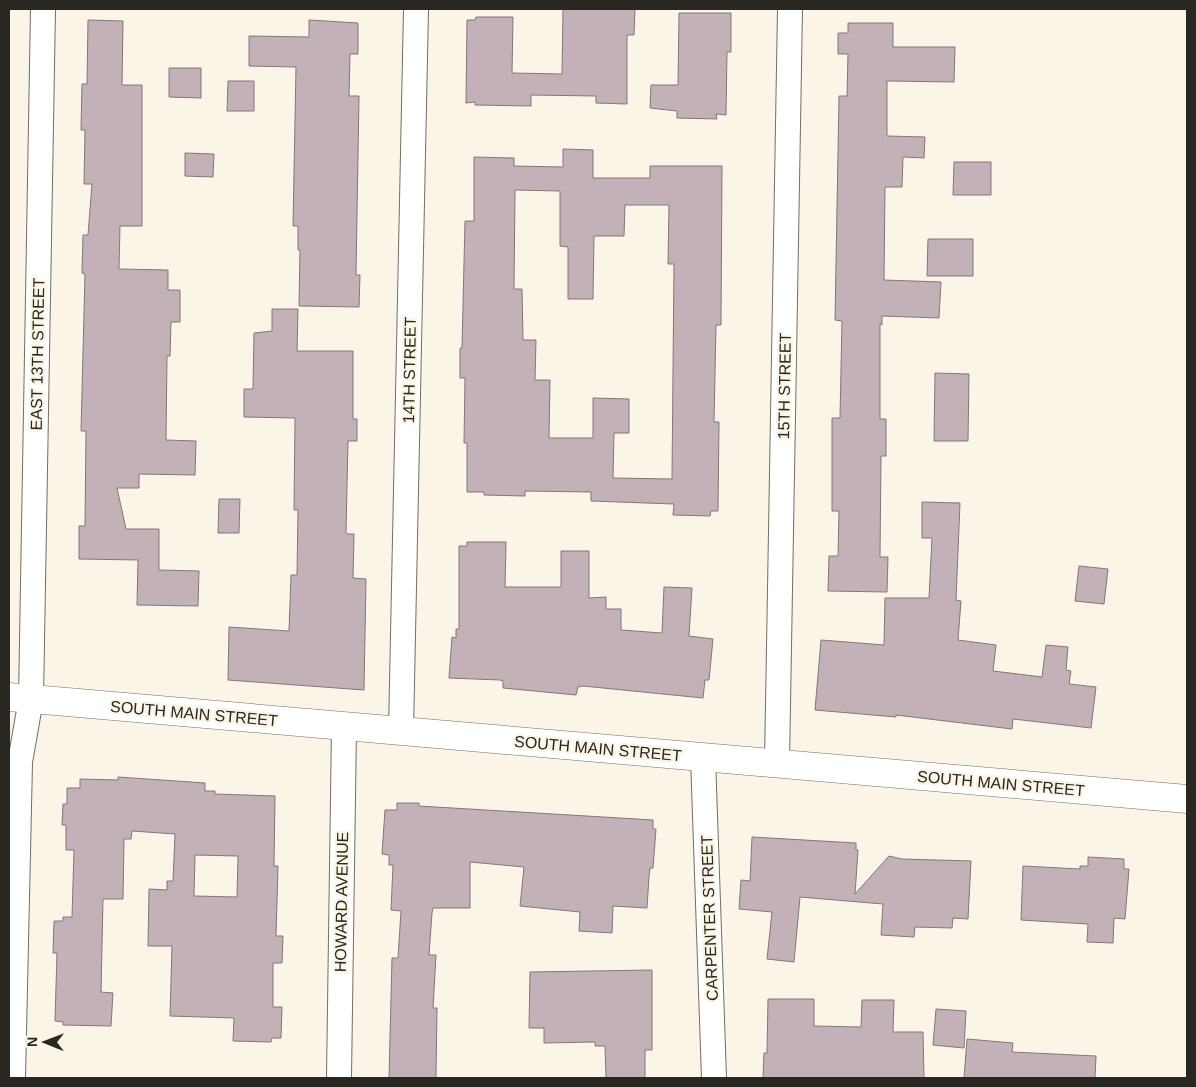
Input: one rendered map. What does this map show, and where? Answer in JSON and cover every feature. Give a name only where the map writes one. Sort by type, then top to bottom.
[{"type":"main road","name":"SOUTH MAIN STREET","points":[[20,698],[1187,798]]},
{"type":"street","name":"EAST 13TH STREET","points":[[13,1078],[20,698],[43,9]]},
{"type":"street","name":"14TH STREET","points":[[402,731],[416,9]]},
{"type":"street","name":"15TH STREET","points":[[777,763],[790,9]]},
{"type":"street","name":"HOWARD AVENUE","points":[[339,1078],[344,726]]},
{"type":"street","name":"CARPENTER STREET","points":[[703,757],[714,1078]]},
{"type":"building","points":[[563,9],[635,9],[634,35],[627,35],[627,104],[596,103],[596,96],[531,95],[531,106],[475,105],[475,102],[466,103],[467,20],[475,20],[476,17],[513,17],[512,73],[562,74]]},
{"type":"building","points":[[679,13],[731,13],[731,52],[727,52],[726,115],[716,114],[717,119],[677,118],[677,111],[650,108],[651,85],[678,85]]},
{"type":"building","points":[[88,20],[123,21],[122,85],[142,85],[142,226],[120,226],[119,269],[168,270],[168,290],[180,290],[180,322],[171,322],[170,356],[167,356],[166,440],[196,441],[195,475],[139,474],[139,488],[117,488],[126,529],[159,529],[159,570],[199,571],[198,606],[137,605],[138,560],[79,559],[79,526],[85,526],[86,431],[81,431],[85,274],[82,273],[83,235],[88,235],[92,184],[84,184],[85,130],[81,130],[82,84],[87,84]]},
{"type":"building","points":[[309,20],[358,23],[358,54],[350,54],[349,96],[359,96],[356,275],[360,275],[359,307],[299,306],[300,250],[298,250],[298,226],[293,226],[296,67],[249,66],[249,36],[309,37]]},
{"type":"building","points":[[848,23],[893,23],[893,47],[955,47],[954,82],[887,81],[887,136],[925,137],[924,158],[903,157],[902,187],[885,187],[884,280],[941,282],[939,318],[882,316],[882,325],[880,324],[880,419],[886,419],[886,456],[881,456],[880,557],[888,557],[887,592],[828,591],[829,556],[838,556],[839,511],[832,511],[832,418],[840,418],[842,321],[835,320],[839,96],[847,96],[848,54],[838,54],[838,33],[848,33]]},
{"type":"building","points":[[169,68],[201,68],[201,98],[169,97]]},
{"type":"building","points":[[228,81],[254,81],[254,111],[227,111]]},
{"type":"building","points":[[563,149],[593,150],[593,178],[650,178],[650,166],[722,166],[721,325],[716,325],[714,422],[719,422],[718,511],[711,511],[710,516],[673,515],[674,504],[591,501],[591,492],[525,491],[525,496],[484,495],[484,492],[467,492],[467,443],[464,443],[465,378],[460,378],[460,348],[462,348],[465,221],[474,221],[474,157],[514,158],[514,166],[563,167]],"holes":[[[515,190],[560,191],[560,246],[568,247],[568,299],[593,299],[594,236],[624,236],[625,205],[669,205],[668,264],[674,264],[672,479],[613,478],[614,433],[629,433],[629,399],[593,398],[593,438],[549,438],[550,380],[535,380],[536,340],[523,340],[522,289],[514,289]]]},
{"type":"building","points":[[185,153],[214,154],[213,177],[185,176]]},
{"type":"building","points":[[954,162],[991,162],[991,195],[953,195]]},
{"type":"building","points":[[928,239],[973,239],[973,276],[927,276]]},
{"type":"building","points":[[272,309],[298,309],[297,351],[353,351],[353,419],[357,419],[357,441],[348,441],[346,532],[347,534],[354,534],[353,578],[366,579],[364,690],[228,680],[229,627],[289,631],[291,575],[297,575],[298,510],[294,510],[295,418],[244,417],[244,389],[253,389],[254,333],[272,331]]},
{"type":"building","points":[[935,373],[969,374],[968,441],[934,441]]},
{"type":"building","points":[[219,499],[240,499],[239,533],[218,533]]},
{"type":"building","points":[[922,502],[960,503],[956,600],[961,601],[958,640],[996,645],[993,671],[1042,677],[1046,645],[1068,647],[1066,670],[1071,671],[1069,684],[1096,687],[1091,728],[1013,719],[1012,729],[896,715],[896,717],[815,710],[821,640],[884,645],[885,598],[929,598],[932,538],[922,538]]},
{"type":"building","points":[[467,542],[506,542],[505,587],[561,587],[561,551],[589,551],[589,598],[606,597],[606,609],[621,609],[621,630],[662,633],[664,587],[692,588],[689,636],[713,639],[709,680],[705,680],[703,698],[583,686],[578,687],[576,695],[503,688],[503,681],[500,680],[449,678],[452,637],[456,638],[456,629],[459,629],[459,546],[467,546]]},
{"type":"building","points":[[1079,566],[1108,569],[1104,604],[1075,601]]},
{"type":"building","points":[[118,777],[205,783],[205,791],[215,791],[215,794],[275,796],[274,866],[278,866],[276,936],[283,936],[282,963],[273,963],[273,1007],[282,1007],[281,1038],[272,1038],[271,1042],[233,1041],[234,1018],[170,1016],[172,946],[148,946],[149,889],[167,890],[167,881],[173,881],[175,834],[132,831],[131,839],[124,839],[123,899],[103,899],[101,992],[113,993],[111,1026],[63,1025],[63,1022],[55,1021],[57,953],[53,953],[54,921],[63,921],[63,917],[72,917],[74,850],[66,850],[66,825],[62,825],[63,804],[67,804],[67,788],[80,788],[80,779],[118,780]],"holes":[[[195,855],[238,856],[237,897],[194,896]]]},
{"type":"building","points":[[397,803],[419,803],[419,806],[653,820],[653,829],[656,829],[653,868],[650,868],[649,876],[647,908],[613,906],[612,933],[579,931],[580,912],[520,906],[524,867],[470,862],[470,908],[433,908],[432,913],[429,955],[436,955],[433,1008],[437,1008],[436,1078],[389,1078],[392,958],[398,958],[401,911],[391,910],[393,865],[389,865],[389,855],[382,854],[385,810],[397,810]]},
{"type":"building","points":[[752,837],[856,843],[856,850],[858,850],[855,894],[889,856],[902,859],[971,861],[968,919],[953,918],[952,928],[915,927],[914,937],[881,935],[883,904],[800,897],[794,962],[767,959],[772,912],[739,909],[741,880],[750,881]]},
{"type":"building","points":[[1088,857],[1124,859],[1124,869],[1129,869],[1125,919],[1114,918],[1113,943],[1087,942],[1088,924],[1021,920],[1023,866],[1080,869],[1080,866],[1088,866]]},
{"type":"building","points":[[652,970],[652,1050],[645,1050],[645,1078],[606,1078],[605,1046],[595,1046],[595,1042],[544,1043],[544,1028],[529,1028],[530,972]]},
{"type":"building","points":[[768,999],[814,999],[814,1026],[861,1027],[862,1000],[894,1000],[893,1032],[923,1032],[924,1078],[763,1078],[764,1053],[767,1053]]},
{"type":"building","points":[[936,1009],[966,1011],[964,1048],[933,1045]]},
{"type":"building","points":[[967,1039],[1013,1043],[1012,1052],[1096,1056],[1095,1078],[964,1078]]}]
